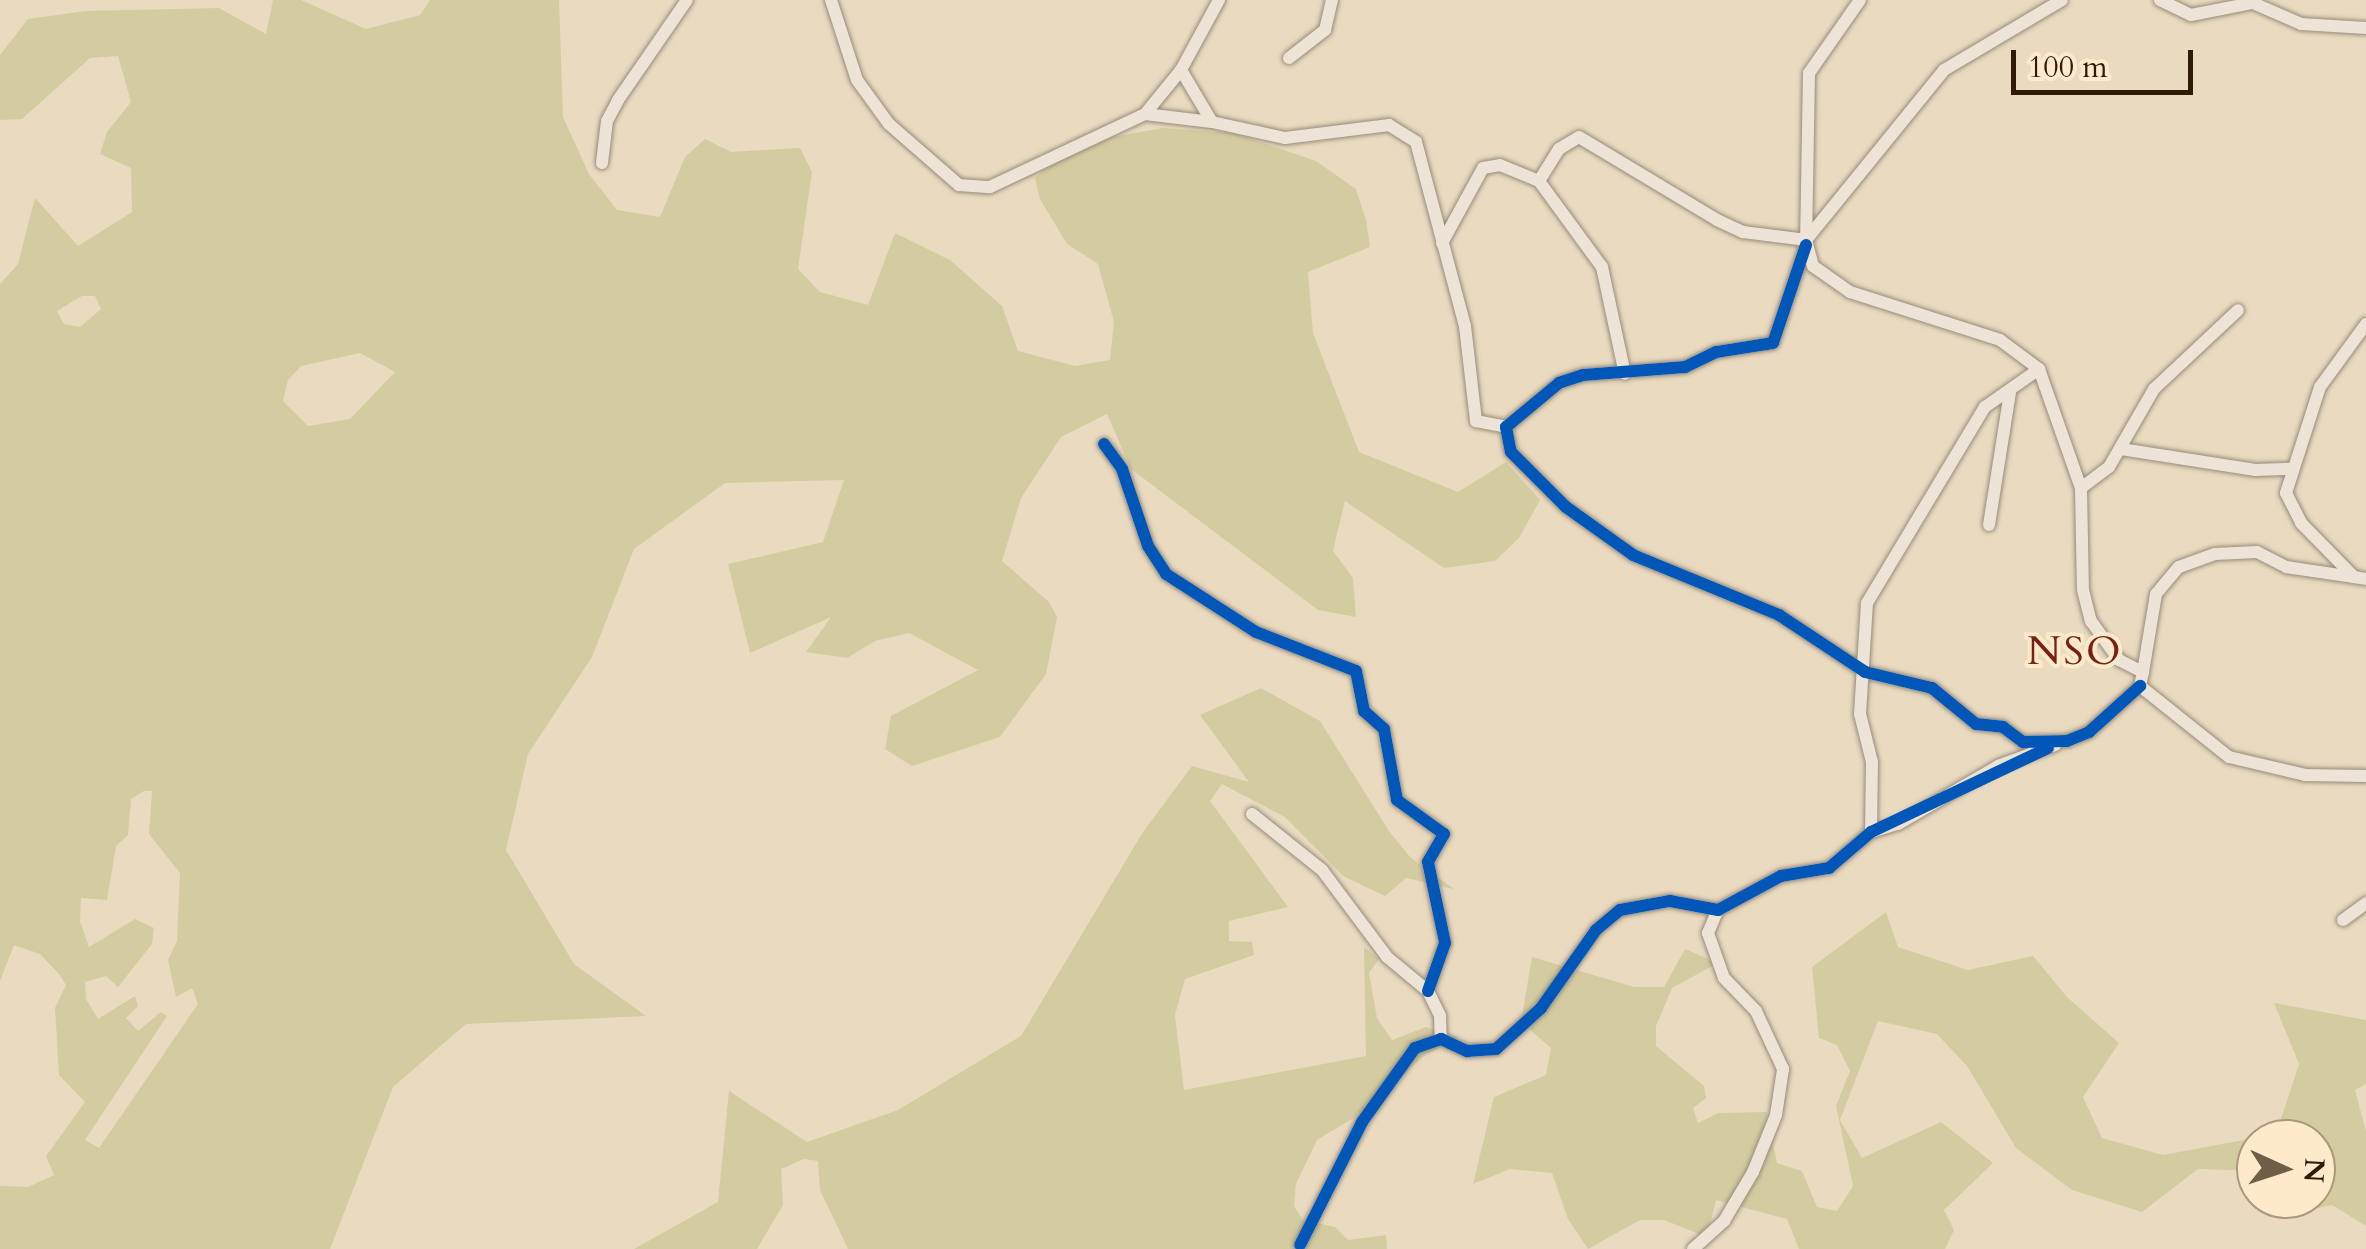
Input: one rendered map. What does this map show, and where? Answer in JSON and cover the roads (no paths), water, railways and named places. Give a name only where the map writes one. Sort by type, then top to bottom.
[{"type":"street","points":[[602,163],[607,121],[687,0]]},
{"type":"street","points":[[831,0],[870,101],[916,153],[960,185],[990,186],[1144,114],[1181,70],[1219,0]]},
{"type":"street","points":[[1288,58],[1325,30],[1332,0]]},
{"type":"street","points":[[1506,427],[1559,383],[1583,374],[1686,367],[1716,352],[1772,343],[1806,243],[1809,73],[1860,0]]},
{"type":"street","points":[[1806,243],[1944,70],[2062,0]]},
{"type":"street","points":[[2160,0],[2190,15],[2253,3],[2300,24],[2366,28]]},
{"type":"street","points":[[1181,70],[1212,122]]},
{"type":"street","points":[[1144,114],[1212,122],[1285,138],[1370,124],[1403,131],[1416,142],[1432,183],[1442,244],[1469,346],[1476,421],[1506,427]]},
{"type":"street","points":[[1539,181],[1560,149],[1579,137],[1717,220],[1743,232],[1806,243]]},
{"type":"street","points":[[1442,244],[1483,168],[1500,165],[1539,181],[1602,267],[1625,374]]},
{"type":"street","points":[[1806,243],[1818,274],[1850,292],[2000,340],[2038,369],[2080,488],[2083,590],[2091,621],[2119,660],[2229,757],[2305,776],[2366,776]]},
{"type":"street","points":[[2080,488],[2121,448],[2154,389],[2238,310]]},
{"type":"street","points":[[2360,578],[2302,523],[2286,493],[2320,388],[2366,324]]},
{"type":"street","points":[[1871,832],[1872,762],[1860,714],[1867,603],[1985,407],[2038,369]]},
{"type":"street","points":[[1989,525],[2010,392]]},
{"type":"street","points":[[1506,427],[1509,448],[1527,470],[1608,540],[1667,572],[1778,614],[1865,672],[1932,688],[1976,724],[2002,727],[2023,742],[2066,741]]},
{"type":"street","points":[[1104,444],[1122,469],[1148,546],[1166,574],[1256,632],[1356,672],[1364,685],[1364,711],[1384,729],[1397,800],[1444,834],[1428,862],[1445,942],[1428,991]]},
{"type":"street","points":[[2121,448],[2254,470],[2292,469]]},
{"type":"street","points":[[1694,1249],[1724,1221],[1752,1172],[1776,1114],[1783,1070],[1756,1011],[1724,978],[1708,933],[1718,910],[1780,876],[1830,868],[1871,832],[1898,824],[1998,766],[2066,741],[2110,718],[2142,679],[2156,594],[2180,567],[2215,554],[2257,552],[2286,566],[2360,578]]},
{"type":"street","points":[[1252,814],[1322,870],[1387,956],[1428,991],[1440,1016],[1441,1038]]},
{"type":"street","points":[[1300,1245],[1394,1073],[1415,1048],[1441,1038],[1467,1051],[1496,1049],[1541,1008],[1596,930],[1620,910],[1670,900],[1718,910]]},
{"type":"street","points":[[2343,920],[2366,902]]},
{"type":"district","name":"NSO","points":[[2075,652]]}]
